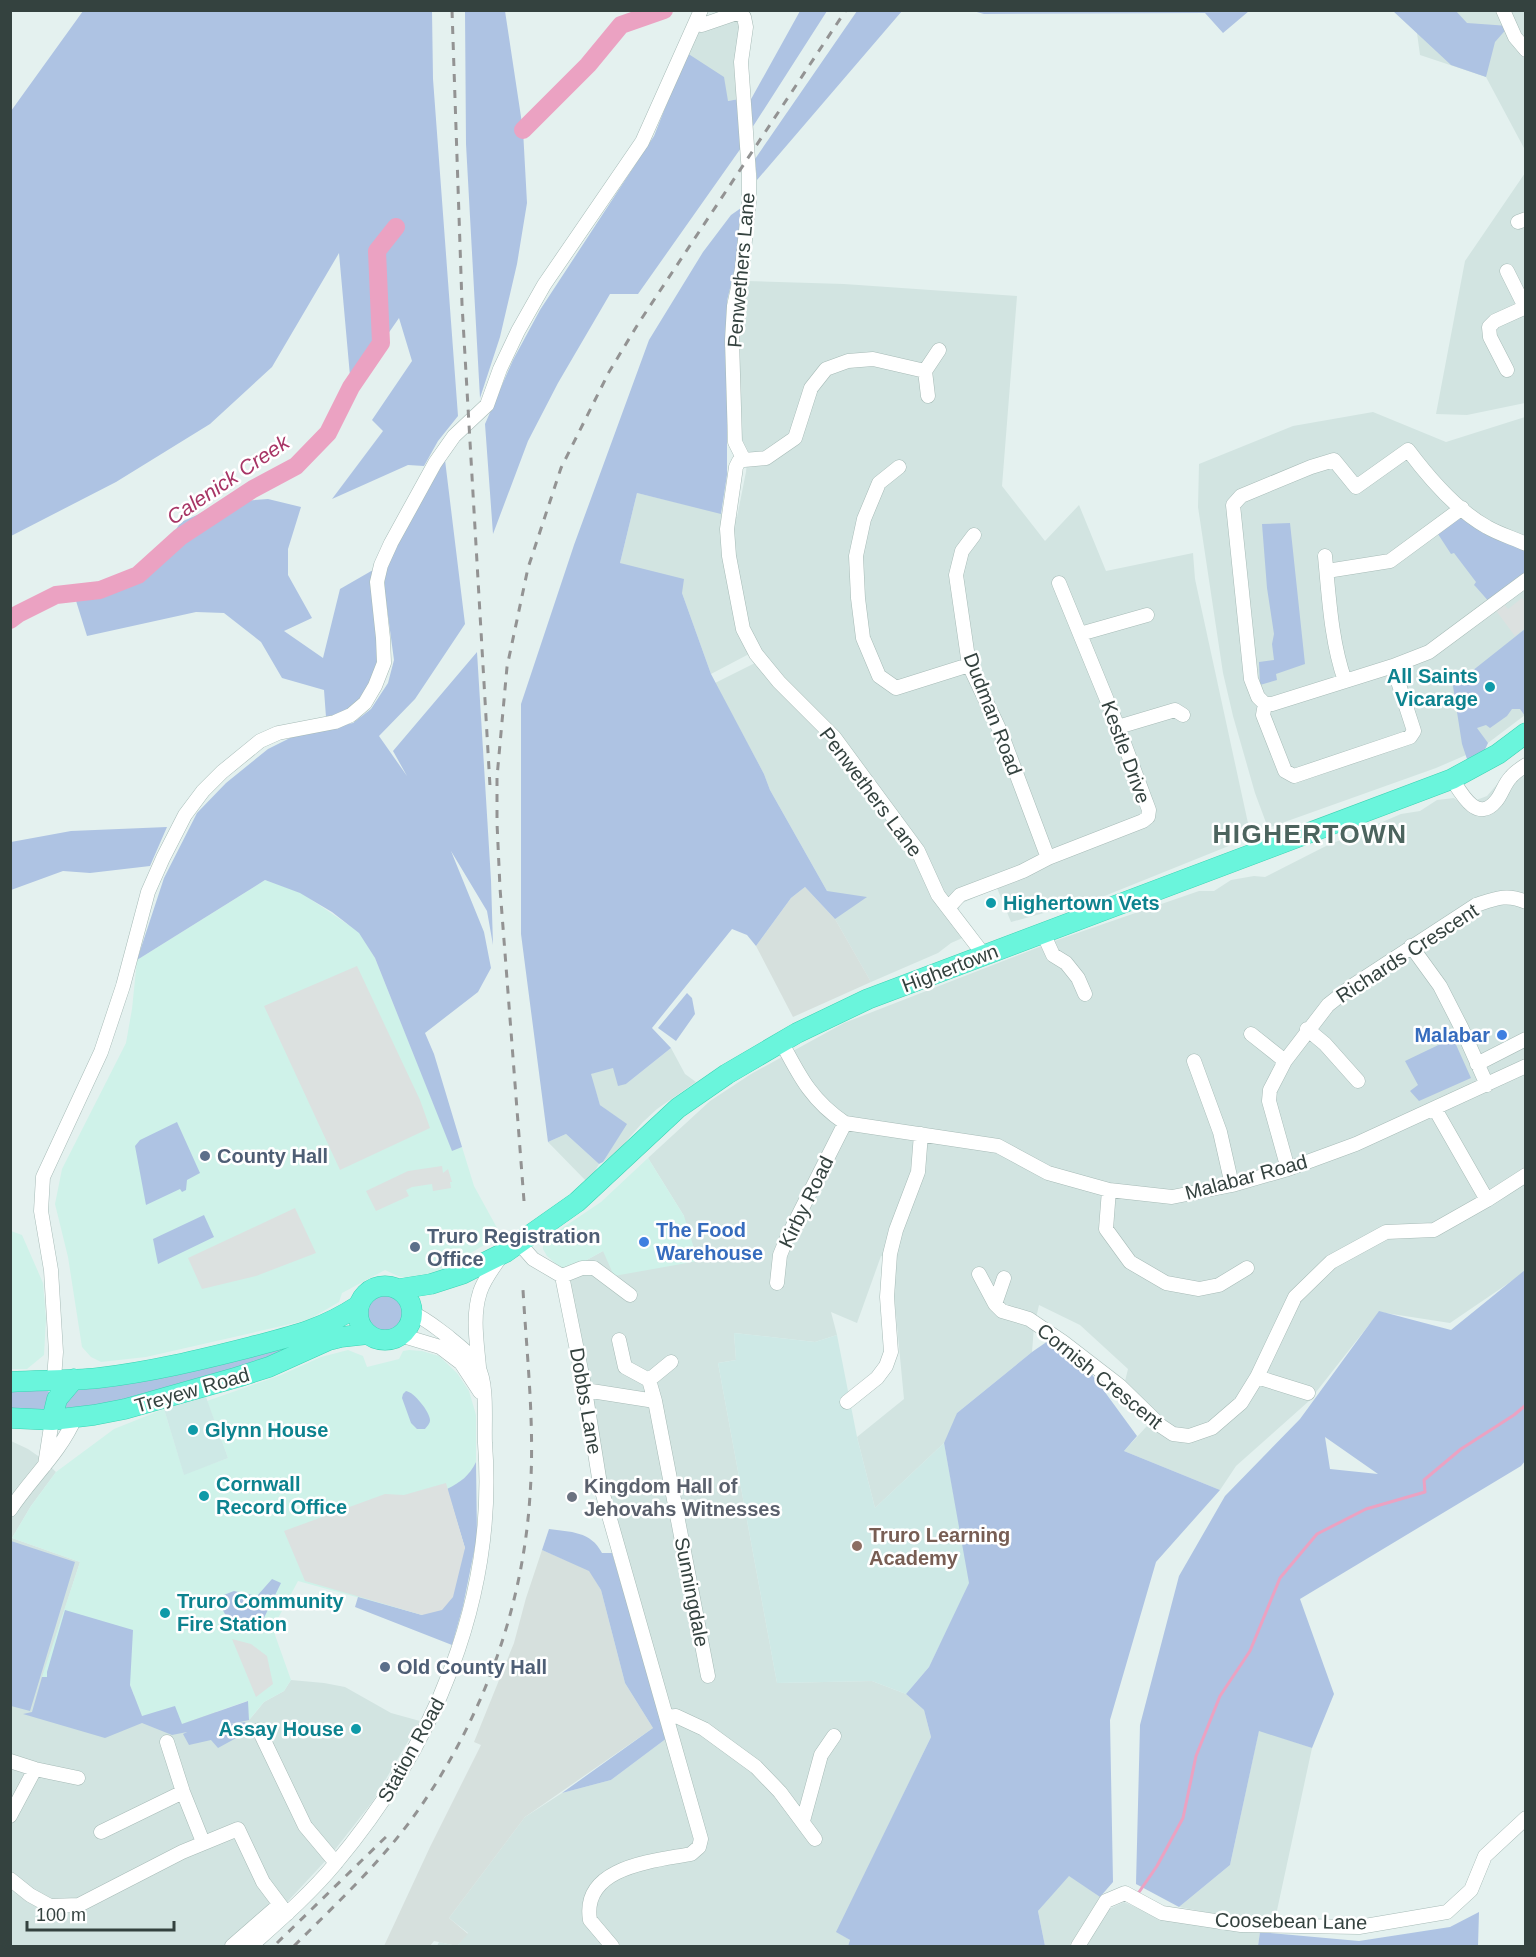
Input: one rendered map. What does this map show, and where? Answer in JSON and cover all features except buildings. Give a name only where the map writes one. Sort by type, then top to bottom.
[{"type":"highway","name":"Highertown","points":[[399,1289],[445,1280],[502,1254],[577,1202],[678,1108],[727,1074],[797,1033],[868,999],[1452,779],[1498,754],[1526,733]]},
{"type":"highway","name":"Highertown","points":[[412,1311],[429,1298],[467,1282],[502,1254]]},
{"type":"highway","points":[[387,1285],[399,1289],[406,1294],[412,1311],[409,1325],[400,1335],[381,1340],[368,1334],[358,1320],[358,1306],[363,1296],[373,1289],[387,1285]]},
{"type":"highway","name":"Treyew Road","points":[[12,1382],[78,1379],[150,1371],[325,1326],[358,1306]]},
{"type":"highway","name":"Treyew Road","points":[[10,1418],[52,1420],[125,1409],[269,1367],[329,1340],[368,1334]]},
{"type":"highway","points":[[52,1420],[57,1399],[54,1379]]},
{"type":"highway","points":[[57,1399],[78,1379]]},
{"type":"street","points":[[1503,10],[1515,37],[1526,50]]},
{"type":"street","name":"Penwethers Lane","points":[[698,17],[702,25],[737,13],[744,16],[746,27],[741,62],[749,202],[742,269],[734,306],[732,339],[735,442],[744,460],[740,461],[736,467],[727,529],[729,556],[743,629],[756,654],[779,682],[834,737],[918,851],[938,895],[984,955]]},
{"type":"street","points":[[54,1379],[56,1355],[51,1270],[41,1210],[43,1177],[101,1052],[123,986],[148,892],[163,858],[185,815],[203,791],[260,741],[278,733],[334,722],[351,715],[365,703],[384,663],[377,582],[381,565],[435,463],[454,436],[486,405],[518,331],[544,285],[642,142],[698,17]]},
{"type":"street","points":[[1507,272],[1525,307],[1495,321],[1488,327],[1490,337],[1507,370]]},
{"type":"street","points":[[928,396],[925,371],[939,350]]},
{"type":"street","points":[[744,460],[766,458],[795,438],[811,388],[826,369],[848,361],[873,359],[925,371]]},
{"type":"street","points":[[1526,544],[1488,528],[1462,508],[1432,479],[1408,450],[1356,487],[1334,460],[1241,496],[1233,505],[1251,680],[1258,697],[1265,704],[1272,704],[1393,666],[1429,652],[1526,580]]},
{"type":"street","points":[[899,467],[879,483],[864,519],[856,556],[863,638],[879,676],[896,688],[969,665]]},
{"type":"street","points":[[1327,571],[1390,561],[1462,508]]},
{"type":"street","name":"Dudman Road","points":[[974,535],[962,551],[956,575],[969,665],[1001,733],[1048,858]]},
{"type":"street","points":[[1325,556],[1337,652],[1345,681]]},
{"type":"street","name":"Kestle Drive","points":[[948,908],[960,895],[1023,871],[1048,858],[1143,821],[1148,817],[1149,810],[1118,727],[1059,583]]},
{"type":"street","points":[[1080,634],[1147,615]]},
{"type":"street","points":[[1265,704],[1263,714],[1285,771],[1294,776],[1410,737],[1414,731],[1393,666]]},
{"type":"street","points":[[1118,727],[1174,710],[1183,715]]},
{"type":"street","points":[[1452,779],[1470,804],[1477,808],[1487,808],[1498,799],[1510,777],[1526,765]]},
{"type":"street","name":"Richards Crescent","points":[[1288,1169],[1269,1101],[1270,1090],[1285,1061],[1307,1029],[1328,1005],[1411,946],[1476,905],[1508,896],[1526,902]]},
{"type":"street","points":[[1043,933],[1053,955],[1066,963],[1078,978],[1085,994]]},
{"type":"street","points":[[1411,946],[1440,986],[1487,1085]]},
{"type":"street","points":[[1307,1029],[1358,1081]]},
{"type":"street","points":[[1251,1034],[1285,1061]]},
{"type":"street","points":[[1477,1064],[1526,1039]]},
{"type":"street","name":"Malabar Road","points":[[782,1043],[810,1091],[826,1110],[845,1123],[998,1146],[1048,1173],[1109,1190],[1172,1197],[1232,1185],[1288,1169],[1356,1144],[1526,1066]]},
{"type":"street","points":[[1194,1061],[1220,1132],[1232,1185]]},
{"type":"street","points":[[1435,1109],[1487,1200]]},
{"type":"street","name":"Kirby Road","points":[[777,1283],[780,1255],[787,1238],[845,1123]]},
{"type":"street","points":[[847,1402],[877,1378],[886,1366],[891,1352],[887,1297],[890,1254],[896,1230],[918,1172],[921,1134]]},
{"type":"street","name":"Cornish Crescent","points":[[995,1304],[1002,1311],[1029,1319],[1063,1342],[1120,1386],[1161,1426],[1173,1434],[1189,1436],[1212,1428],[1241,1403],[1257,1377],[1295,1297],[1331,1262],[1386,1232],[1434,1230],[1526,1175]]},
{"type":"street","points":[[1109,1190],[1106,1229],[1130,1262],[1166,1283],[1199,1289],[1220,1285],[1247,1268]]},
{"type":"street","points":[[519,1243],[533,1259],[562,1276],[582,1268],[594,1268],[630,1295]]},
{"type":"street","name":"Station Road","points":[[251,1947],[283,1909],[336,1863],[375,1813],[402,1772],[442,1695],[460,1647],[469,1618],[482,1551],[486,1487],[483,1386],[476,1329],[477,1304],[486,1279],[502,1254]]},
{"type":"street","points":[[979,1274],[995,1304]]},
{"type":"street","name":"Dobbs Lane","points":[[562,1276],[585,1390],[600,1484],[701,1839],[699,1847],[692,1854],[631,1866],[612,1873],[598,1887],[591,1901],[590,1920],[612,1947]]},
{"type":"street","points":[[995,1304],[1004,1278]]},
{"type":"street","points":[[412,1311],[462,1347],[479,1367]]},
{"type":"street","name":"Station Road","points":[[400,1335],[432,1343],[454,1357],[469,1373],[484,1402]]},
{"type":"street","points":[[619,1341],[625,1367],[649,1380],[671,1362]]},
{"type":"street","points":[[56,1355],[78,1379]]},
{"type":"street","points":[[12,1382],[38,1372],[56,1355]]},
{"type":"street","points":[[1257,1377],[1308,1393]]},
{"type":"street","name":"Sunningdale","points":[[649,1380],[708,1676]]},
{"type":"street","points":[[585,1390],[655,1401]]},
{"type":"street","points":[[10,1510],[46,1458],[60,1447],[75,1418]]},
{"type":"street","points":[[30,1419],[39,1430],[46,1458]]},
{"type":"street","points":[[46,1458],[52,1420]]},
{"type":"street","points":[[667,1717],[676,1716],[704,1729],[756,1767],[780,1792],[815,1839]]},
{"type":"street","points":[[259,1730],[305,1826],[336,1863]]},
{"type":"street","points":[[802,1821],[821,1755],[834,1736]]},
{"type":"street","points":[[167,1742],[183,1792],[203,1842]]},
{"type":"street","points":[[10,1761],[78,1778]]},
{"type":"street","points":[[10,1816],[35,1769]]},
{"type":"street","points":[[101,1832],[183,1792]]},
{"type":"street","name":"Coosebean Lane","points":[[1078,1947],[1106,1901],[1125,1893],[1162,1913],[1241,1924],[1359,1927],[1447,1912],[1471,1890],[1485,1856],[1526,1818]]},
{"type":"street","points":[[10,1879],[30,1895],[50,1906],[79,1905],[203,1842],[238,1829],[262,1882],[283,1909],[232,1947]]},
{"type":"shaded area","points":[[83,11],[432,11],[433,79],[458,416],[438,441],[424,466],[408,465],[332,499],[383,431],[372,420],[412,361],[399,318],[351,387],[339,253],[272,367],[210,424],[116,482],[11,536],[11,111]]},
{"type":"shaded area","points":[[465,11],[505,11],[523,130],[527,203],[517,264],[500,337],[480,398],[466,144]]},
{"type":"shaded area","points":[[800,11],[827,11],[752,128],[750,101]]},
{"type":"shaded area","points":[[857,11],[902,11],[757,180],[755,159]]},
{"type":"shaded area","points":[[973,11],[1249,11],[1223,33],[1205,13],[984,14]]},
{"type":"shaded area","points":[[1393,11],[1456,11],[1467,23],[1509,26],[1495,42],[1486,77],[1451,65]]},
{"type":"shaded area","points":[[1414,11],[1525,11],[1525,150],[1486,77],[1420,55]]},
{"type":"shaded area","points":[[730,20],[740,25],[739,99],[728,101],[687,53],[698,33]]},
{"type":"shaded area","points":[[687,53],[724,77],[728,101],[739,99],[741,148],[638,294],[610,294],[558,383],[528,441],[493,534],[485,424],[513,360],[540,310],[654,136]]},
{"type":"shaded area","points":[[1525,173],[1525,403],[1467,415],[1436,414],[1465,261]]},
{"type":"shaded area","points":[[741,208],[737,259],[727,301],[727,475],[721,514],[637,493],[620,563],[684,579],[682,593],[711,674],[764,774],[770,790],[827,891],[867,897],[835,919],[805,887],[791,898],[756,946],[747,935],[732,929],[652,1028],[671,1048],[626,1084],[618,1086],[613,1068],[591,1074],[600,1105],[627,1124],[603,1162],[599,1164],[566,1134],[548,1142],[521,934],[521,704],[574,545],[649,340],[703,252],[731,215]]},
{"type":"shaded area","points":[[746,281],[844,284],[1017,296],[1002,486],[1045,541],[1079,505],[1106,571],[1193,553],[1195,579],[1251,837],[1102,897],[1011,922],[997,888],[960,904],[959,910],[976,932],[951,943],[938,953],[871,982],[835,919],[827,891],[770,790],[764,774],[715,683],[755,663],[749,654],[711,674],[682,593],[620,563],[637,493],[737,517],[748,451],[742,439],[739,377],[740,314]]},
{"type":"shaded area","points":[[1373,412],[1446,442],[1525,417],[1525,715],[1480,749],[1436,768],[1268,828],[1255,793],[1223,673],[1198,507],[1199,464],[1293,426]]},
{"type":"shaded area","points":[[445,460],[465,624],[415,699],[379,736],[407,776],[393,751],[477,652],[493,945],[487,911],[451,851],[484,932],[491,968],[478,992],[425,1033],[434,1054],[462,1147],[452,1151],[375,958],[359,933],[332,912],[300,893],[265,880],[137,960],[164,878],[197,813],[226,783],[268,749],[296,735],[353,723],[371,709],[388,683],[394,660],[384,586],[386,570],[398,542]]},
{"type":"shaded area","points":[[268,499],[301,507],[288,549],[288,575],[312,618],[284,631],[323,658],[340,589],[373,570],[370,585],[376,607],[379,663],[360,701],[339,714],[326,717],[324,690],[282,678],[261,642],[224,613],[196,612],[87,636],[72,588],[124,575],[159,554],[181,522],[227,502]]},
{"type":"shaded area","points":[[1461,517],[1525,550],[1525,577],[1491,604],[1474,585],[1476,582],[1454,553],[1451,554],[1436,531]]},
{"type":"shaded area","points":[[1290,523],[1305,664],[1276,674],[1277,680],[1260,685],[1259,662],[1274,660],[1272,644],[1274,634],[1267,588],[1262,524]]},
{"type":"shaded area","points":[[1522,598],[1525,602],[1525,628],[1515,636],[1494,608],[1504,604],[1508,609]]},
{"type":"shaded area","points":[[1525,629],[1525,716],[1520,709],[1512,709],[1507,716],[1490,728],[1486,725],[1477,728],[1488,743],[1483,754],[1468,762],[1462,744],[1452,680],[1467,675]]},
{"type":"shaded area","points":[[1525,757],[1525,1272],[1450,1323],[1379,1312],[1309,1401],[1236,1466],[1220,1490],[1124,1451],[1158,1414],[1125,1381],[1128,1369],[1080,1325],[1039,1305],[1032,1352],[957,1413],[955,1425],[944,1443],[875,1508],[857,1437],[904,1399],[894,1294],[897,1259],[881,1256],[857,1323],[831,1312],[837,1335],[815,1342],[734,1333],[736,1360],[718,1363],[777,1683],[872,1681],[906,1694],[924,1710],[931,1737],[837,1932],[850,1940],[848,1946],[457,1946],[468,1933],[449,1918],[525,1817],[562,1793],[611,1780],[667,1738],[612,1553],[592,1460],[565,1272],[603,1251],[684,1216],[648,1158],[710,1101],[751,1074],[844,1023],[1060,939],[1199,891],[1214,891],[1231,880],[1254,876],[1265,877],[1324,847],[1401,814],[1420,811],[1437,800],[1454,798],[1463,805],[1487,796],[1511,768]]},
{"type":"shaded area","points":[[167,827],[150,866],[90,873],[63,871],[11,890],[11,842],[71,831]]},
{"type":"shaded area","points":[[265,880],[300,892],[359,932],[375,958],[452,1150],[462,1147],[474,1186],[502,1237],[494,1239],[438,1273],[427,1277],[400,1277],[385,1270],[342,1293],[339,1302],[308,1320],[146,1357],[101,1362],[91,1357],[82,1347],[68,1257],[55,1204],[62,1169],[126,1043],[137,960]]},
{"type":"shaded area","points":[[805,887],[835,919],[871,982],[793,1017],[756,946],[791,898]]},
{"type":"shaded area","points":[[357,966],[420,1100],[430,1128],[340,1170],[264,1006]]},
{"type":"shaded area","points":[[687,993],[692,998],[695,1014],[676,1041],[658,1028]]},
{"type":"shaded area","points":[[1453,1038],[1471,1078],[1419,1101],[1410,1091],[1418,1085],[1405,1061]]},
{"type":"shaded area","points":[[671,1048],[685,1074],[696,1082],[657,1109],[616,1153],[603,1162],[626,1124],[600,1105],[590,1074],[613,1067],[626,1084]]},
{"type":"shaded area","points":[[177,1122],[200,1173],[187,1180],[186,1190],[182,1192],[180,1189],[146,1205],[135,1146],[140,1140]]},
{"type":"shaded area","points":[[566,1134],[599,1164],[588,1183],[548,1142]]},
{"type":"shaded area","points":[[648,1158],[684,1216],[698,1261],[614,1276],[603,1251],[565,1272],[547,1256],[543,1249],[543,1241],[601,1202]]},
{"type":"shaded area","points":[[442,1166],[443,1173],[448,1169],[452,1182],[450,1182],[451,1188],[433,1191],[432,1184],[412,1187],[406,1190],[409,1196],[376,1211],[366,1191],[408,1171]]},
{"type":"shaded area","points":[[295,1208],[316,1253],[256,1276],[202,1289],[188,1258]]},
{"type":"shaded area","points":[[204,1215],[214,1237],[158,1264],[153,1239]]},
{"type":"shaded area","points":[[11,1231],[22,1235],[43,1283],[46,1319],[44,1355],[27,1369],[11,1369]]},
{"type":"shaded area","points":[[1525,1270],[1525,1461],[1521,1466],[1300,1599],[1334,1694],[1312,1748],[1259,1731],[1230,1865],[1179,1907],[1136,1884],[1140,1725],[1179,1576],[1225,1496],[1300,1419],[1379,1311],[1451,1330]],"holes":[[[1325,1437],[1378,1474],[1330,1469]]]},
{"type":"shaded area","points":[[385,1296],[398,1301],[403,1314],[398,1327],[385,1332],[372,1327],[367,1314],[372,1301]]},
{"type":"shaded area","points":[[1061,1332],[1137,1436],[1124,1451],[1220,1490],[1156,1562],[1110,1720],[1113,1882],[1100,1897],[1069,1876],[1038,1911],[1045,1946],[848,1946],[850,1940],[836,1932],[931,1737],[924,1710],[906,1694],[929,1667],[969,1583],[944,1443],[957,1413],[1032,1352]]},
{"type":"shaded area","name":"Truro Learning Academy","points":[[734,1333],[815,1342],[837,1335],[857,1437],[875,1508],[944,1443],[970,1583],[929,1667],[906,1694],[872,1681],[777,1683],[718,1363],[736,1360]]},
{"type":"shaded area","points":[[279,1345],[307,1345],[140,1400],[66,1410],[63,1405],[67,1392]]},
{"type":"shaded area","points":[[348,1350],[363,1356],[367,1367],[399,1359],[403,1351],[409,1350],[439,1356],[457,1373],[469,1391],[476,1415],[476,1462],[470,1474],[460,1482],[422,1615],[298,1581],[275,1624],[275,1635],[291,1680],[284,1691],[264,1702],[249,1720],[247,1701],[182,1724],[142,1716],[130,1685],[42,1677],[80,1562],[12,1538],[31,1506],[56,1472],[114,1429],[164,1409],[184,1474],[228,1458],[207,1401],[281,1375],[321,1357]]},
{"type":"shaded area","points":[[47,1389],[51,1395],[47,1415],[11,1414],[11,1391]]},
{"type":"shaded area","points":[[406,1391],[417,1399],[429,1416],[430,1421],[425,1429],[417,1429],[411,1423],[402,1398]]},
{"type":"shaded area","points":[[206,1397],[228,1458],[184,1475],[164,1409]]},
{"type":"shaded area","points":[[11,1441],[28,1449],[56,1472],[31,1506],[12,1538],[80,1562],[43,1676],[250,1719],[264,1702],[284,1691],[291,1680],[324,1683],[345,1687],[391,1713],[420,1721],[373,1801],[330,1856],[276,1914],[238,1946],[11,1946]]},
{"type":"shaded area","points":[[476,1462],[477,1537],[463,1606],[452,1645],[355,1607],[358,1597],[422,1615],[465,1548],[447,1489],[464,1478]]},
{"type":"shaded area","points":[[446,1483],[465,1548],[453,1597],[442,1610],[422,1615],[305,1581],[284,1531],[385,1494],[404,1495]]},
{"type":"shaded area","points":[[549,1529],[579,1534],[592,1540],[602,1553],[612,1553],[667,1738],[611,1780],[562,1793],[653,1728],[625,1683],[601,1590],[589,1571],[542,1550]]},
{"type":"shaded area","points":[[11,1541],[75,1562],[30,1711],[11,1706]]},
{"type":"shaded area","points":[[542,1550],[589,1570],[601,1590],[625,1683],[653,1728],[525,1817],[449,1918],[468,1934],[457,1946],[434,1941],[430,1946],[384,1946],[481,1745],[474,1742],[514,1643]]},
{"type":"shaded area","points":[[272,1579],[281,1583],[260,1626],[230,1623],[216,1598],[234,1591],[257,1596]]},
{"type":"shaded area","points":[[65,1610],[133,1630],[130,1685],[142,1716],[175,1706],[182,1724],[248,1701],[249,1720],[226,1725],[245,1722],[249,1731],[218,1748],[211,1740],[189,1745],[183,1734],[187,1732],[172,1735],[142,1723],[105,1738],[23,1714],[32,1712],[42,1677],[47,1677]]},
{"type":"shaded area","points":[[232,1639],[251,1644],[267,1656],[273,1684],[256,1697]]},
{"type":"shaded area","points":[[1259,1730],[1312,1748],[1276,1915],[1236,1918],[1179,1907],[1230,1865]]},
{"type":"shaded area","points":[[1069,1875],[1100,1897],[1069,1946],[1045,1946],[1038,1911]]},
{"type":"shaded area","points":[[1124,1902],[1159,1918],[1260,1932],[1258,1946],[1086,1946],[1109,1909]]},
{"type":"shaded area","points":[[1479,1912],[1478,1946],[1258,1946],[1260,1932],[1359,1941],[1450,1927]]},
{"type":"shaded area","points":[[439,1942],[457,1946],[437,1946]]},
{"type":"waterway","name":"Calenick Creek","points":[[523,130],[588,65],[621,25],[664,10]]},
{"type":"waterway","name":"Calenick Creek","points":[[10,620],[56,595],[100,590],[138,575],[180,537],[253,489],[296,466],[328,433],[351,387],[381,343],[377,251],[396,227]]},
{"type":"waterway","points":[[1137,1895],[1157,1866],[1183,1818],[1196,1756],[1220,1696],[1250,1651],[1280,1578],[1317,1534],[1366,1509],[1425,1492],[1424,1480],[1461,1449],[1526,1405]]},
{"type":"railway","points":[[452,10],[462,304],[490,786]]},
{"type":"railway","points":[[524,1201],[500,888],[497,777],[507,667],[528,568],[561,468],[609,372],[638,324],[846,10]]},
{"type":"railway","points":[[294,1946],[370,1870],[411,1820],[436,1784],[458,1746],[494,1666],[518,1582],[526,1538],[530,1495],[531,1418],[523,1290]]},
{"type":"railway","points":[[277,1943],[391,1832]]},
{"type":"place","name":"All Saints Vicarage","points":[[1490,687]]},
{"type":"place","name":"Highertown Vets","points":[[991,903]]},
{"type":"place","name":"Malabar","points":[[1502,1035]]},
{"type":"place","name":"County Hall","points":[[205,1156]]},
{"type":"place","name":"The Food Warehouse","points":[[644,1242]]},
{"type":"place","name":"Truro Registration Office","points":[[415,1247]]},
{"type":"place","name":"Glynn House","points":[[193,1430]]},
{"type":"place","name":"Cornwall Record Office","points":[[204,1496]]},
{"type":"place","name":"Kingdom Hall of Jehovahs Witnesses","points":[[572,1497]]},
{"type":"place","name":"Truro Learning Academy","points":[[857,1546]]},
{"type":"place","name":"Truro Community Fire Station","points":[[165,1613]]},
{"type":"place","name":"Old County Hall","points":[[385,1667]]},
{"type":"place","name":"Assay House","points":[[356,1729]]},
{"type":"district","name":"HIGHERTOWN","points":[[1310,834]]}]
